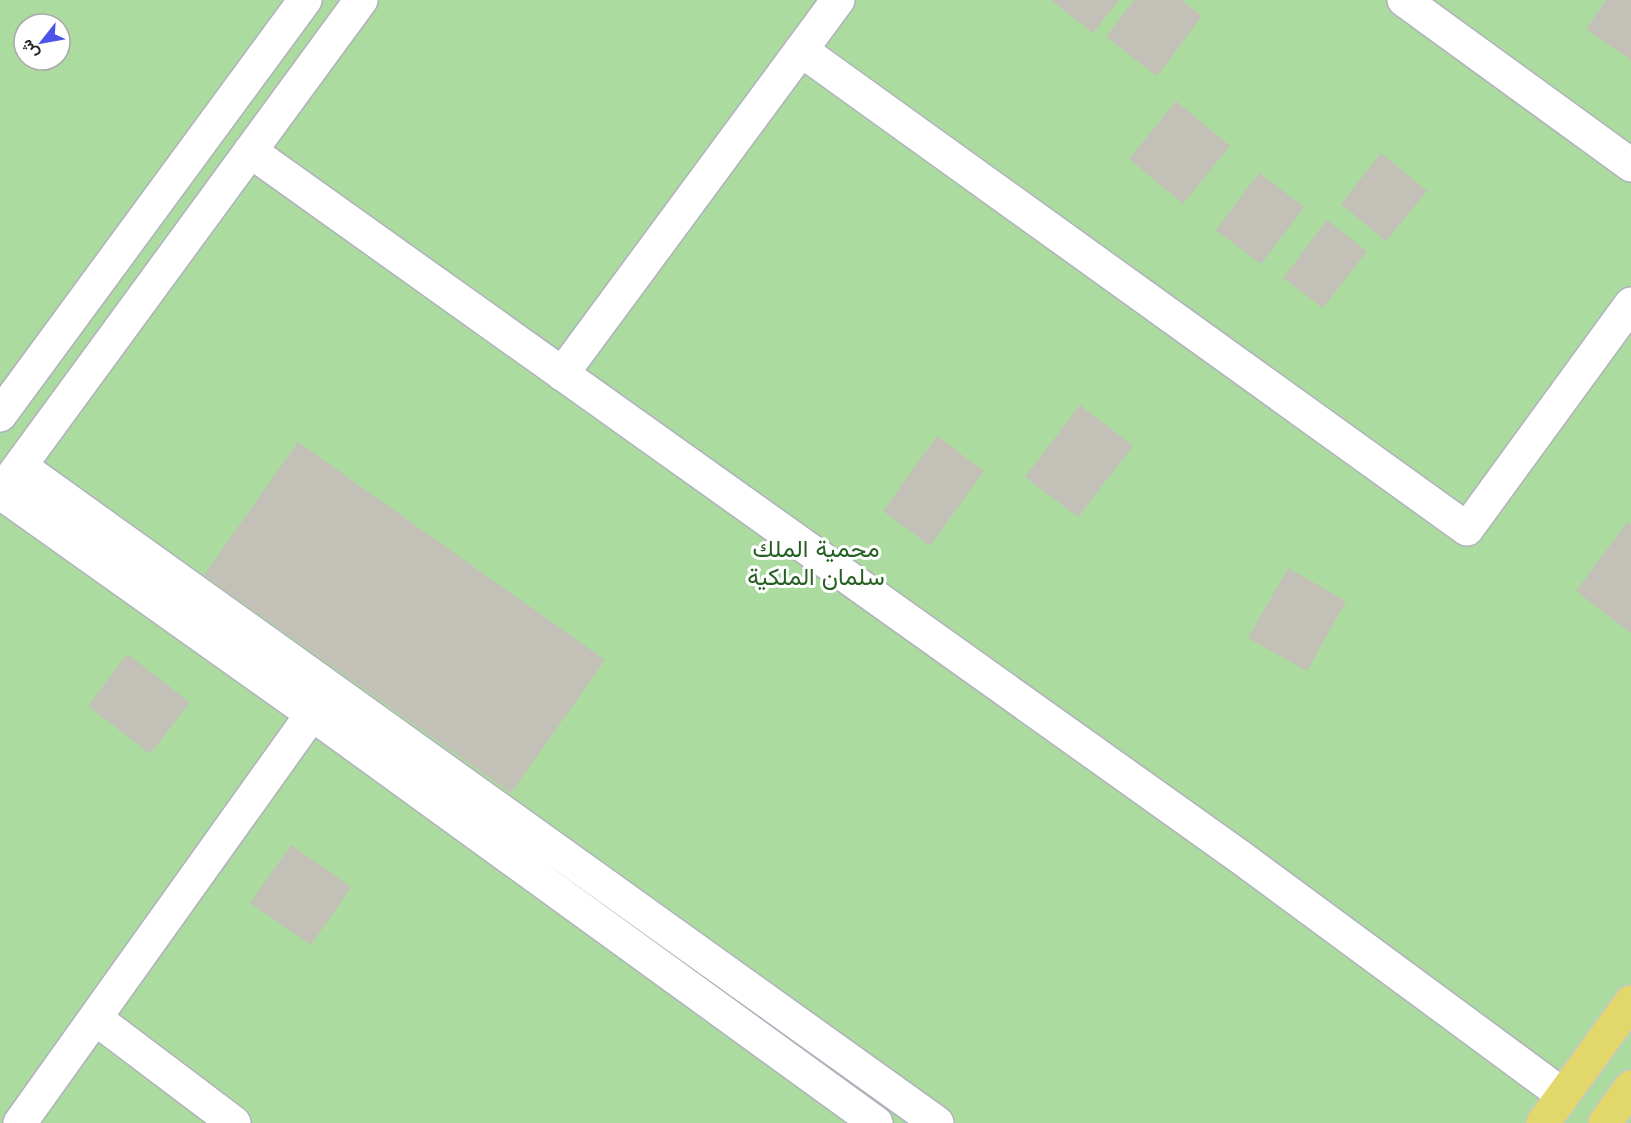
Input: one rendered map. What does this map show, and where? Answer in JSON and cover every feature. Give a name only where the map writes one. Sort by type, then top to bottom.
[{"type":"main road","points":[[1543,1123],[1631,1002]]},
{"type":"street","points":[[0,415],[305,0]]},
{"type":"street","points":[[361,0],[0,493],[312,714],[876,1123]]},
{"type":"street","points":[[562,374],[838,0]]},
{"type":"street","points":[[1404,0],[1631,165]]},
{"type":"street","points":[[801,50],[1467,529],[1631,304]]},
{"type":"street","points":[[250,151],[1234,852],[1563,1095]]},
{"type":"street","points":[[20,466],[937,1123]]},
{"type":"street","points":[[20,1123],[312,714]]},
{"type":"street","points":[[95,1018],[234,1123]]},
{"type":"green space","name":"محمية الملك سلمان الملكية","points":[[0,0],[1631,0],[1631,1123],[0,1123]]},
{"type":"building","points":[[1051,0],[1119,0],[1093,33]]},
{"type":"building","points":[[1134,0],[1181,0],[1202,16],[1157,76],[1106,37]]},
{"type":"building","points":[[1606,0],[1631,0],[1631,60],[1586,29]]},
{"type":"building","points":[[1176,101],[1230,146],[1183,204],[1129,159]]},
{"type":"building","points":[[1381,153],[1427,191],[1386,241],[1341,204]]},
{"type":"building","points":[[1259,173],[1304,207],[1261,264],[1216,230]]},
{"type":"building","points":[[1327,220],[1367,251],[1323,308],[1283,278]]},
{"type":"building","points":[[1080,405],[1133,446],[1078,517],[1025,477]]},
{"type":"building","points":[[937,436],[984,471],[930,546],[883,511]]},
{"type":"building","points":[[298,442],[605,660],[511,793],[204,575]]},
{"type":"building","points":[[1628,521],[1631,524],[1631,633],[1576,591]]},
{"type":"building","points":[[1288,568],[1346,601],[1307,671],[1248,638]]},
{"type":"building","points":[[127,654],[190,702],[150,754],[88,706]]},
{"type":"building","points":[[291,845],[351,887],[311,945],[250,903]]}]
